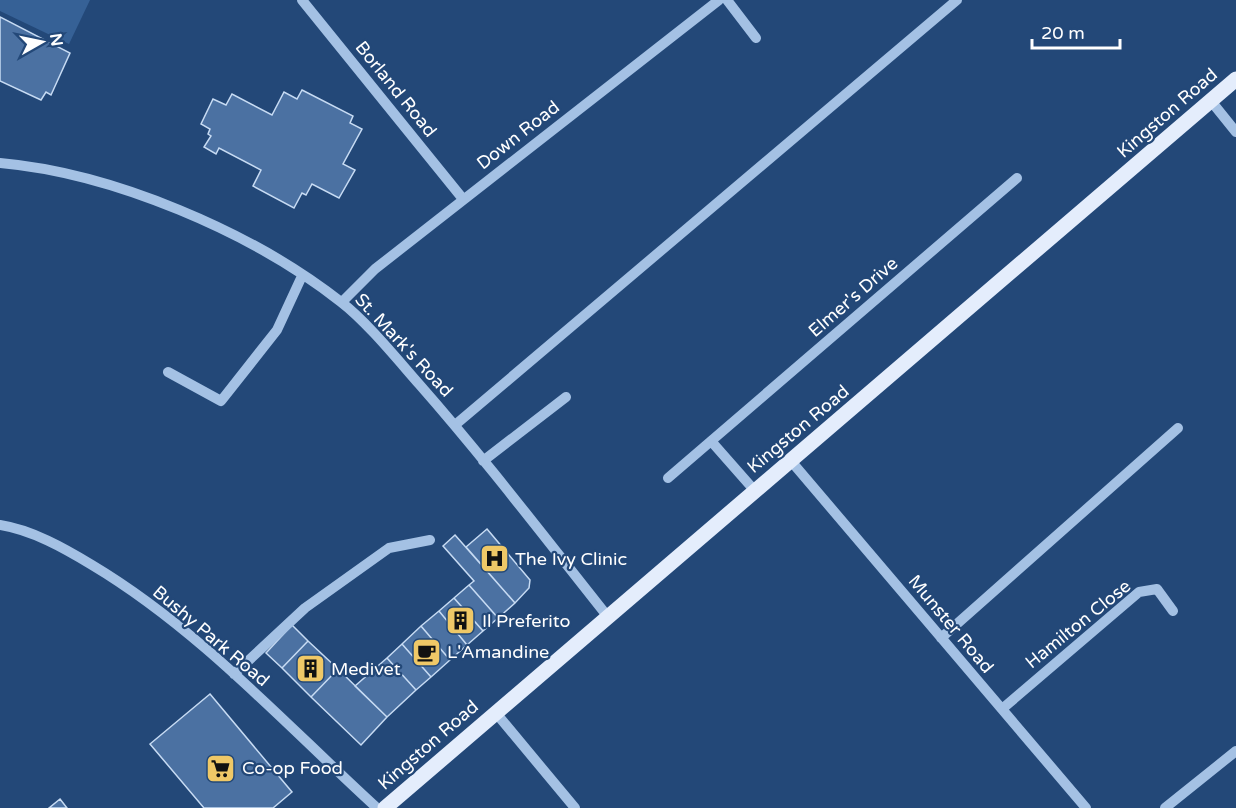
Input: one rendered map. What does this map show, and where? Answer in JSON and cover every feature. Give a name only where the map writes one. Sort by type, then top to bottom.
[{"type":"main road","name":"Kingston Road","points":[[385,808],[1236,80]]},
{"type":"street","name":"Borland Road","points":[[302,0],[463,199]]},
{"type":"street","name":"Down Road","points":[[342,303],[375,269],[719,0]]},
{"type":"street","points":[[728,0],[756,38]]},
{"type":"street","points":[[455,425],[957,0]]},
{"type":"street","points":[[1211,101],[1236,132]]},
{"type":"street","name":"St. Mark's Road","points":[[0,163],[89,179],[169,206],[246,240],[342,303],[455,425],[608,617]]},
{"type":"street","name":"Elmer's Drive","points":[[668,478],[1017,178]]},
{"type":"street","points":[[168,372],[221,401],[278,330],[302,276]]},
{"type":"street","points":[[483,461],[566,397]]},
{"type":"street","points":[[941,638],[1178,428]]},
{"type":"street","points":[[711,441],[755,491]]},
{"type":"street","name":"Munster Road","points":[[791,461],[1086,808]]},
{"type":"street","name":"Bushy Park Road","points":[[0,525],[62,547],[113,578],[166,616],[234,674],[377,808]]},
{"type":"street","points":[[234,674],[304,608],[389,548],[430,540]]},
{"type":"street","name":"Hamilton Close","points":[[1002,709],[1139,592],[1157,589],[1173,610]]},
{"type":"street","points":[[496,713],[575,808]]},
{"type":"street","points":[[1166,808],[1236,751]]},
{"type":"shaded area","points":[[0,0],[90,0],[69,44],[0,11]]},
{"type":"building","points":[[0,17],[70,53],[51,95],[46,92],[41,100],[0,81]]},
{"type":"building","points":[[302,90],[353,116],[350,123],[362,129],[343,164],[355,170],[339,198],[312,184],[306,195],[302,193],[294,208],[253,186],[261,170],[219,148],[216,154],[204,147],[211,136],[208,134],[210,129],[201,124],[213,99],[226,105],[232,94],[272,115],[284,92],[297,99]]},
{"type":"building","name":"The Ivy Clinic","points":[[487,529],[530,580],[529,588],[515,603],[466,547]]},
{"type":"building","points":[[455,535],[515,603],[498,618],[469,585],[474,581],[443,546]]},
{"type":"building","points":[[469,585],[498,618],[483,631],[454,598]]},
{"type":"building","name":"Il Preferito","points":[[454,598],[483,631],[467,645],[439,611]]},
{"type":"building","points":[[439,611],[467,645],[450,660],[421,626]]},
{"type":"building","points":[[292,625],[308,641],[282,668],[266,653]]},
{"type":"building","name":"L'Amandine","points":[[421,626],[450,660],[431,677],[402,644]]},
{"type":"building","name":"Medivet","points":[[308,641],[338,669],[311,697],[282,668]]},
{"type":"building","points":[[402,644],[431,677],[416,690],[387,658]]},
{"type":"building","points":[[387,658],[416,690],[387,717],[355,686]]},
{"type":"building","points":[[338,669],[387,717],[361,745],[311,697]]},
{"type":"building","name":"Co-op Food","points":[[210,694],[292,792],[273,808],[204,808],[150,744]]},
{"type":"building","points":[[60,799],[67,808],[49,808]]},
{"type":"place","name":"The Ivy Clinic","points":[[494,559]]},
{"type":"place","name":"Il Preferito","points":[[461,621]]},
{"type":"place","name":"L'Amandine","points":[[426,652]]},
{"type":"place","name":"Medivet","points":[[310,669]]},
{"type":"place","name":"Co-op Food","points":[[221,768]]}]
